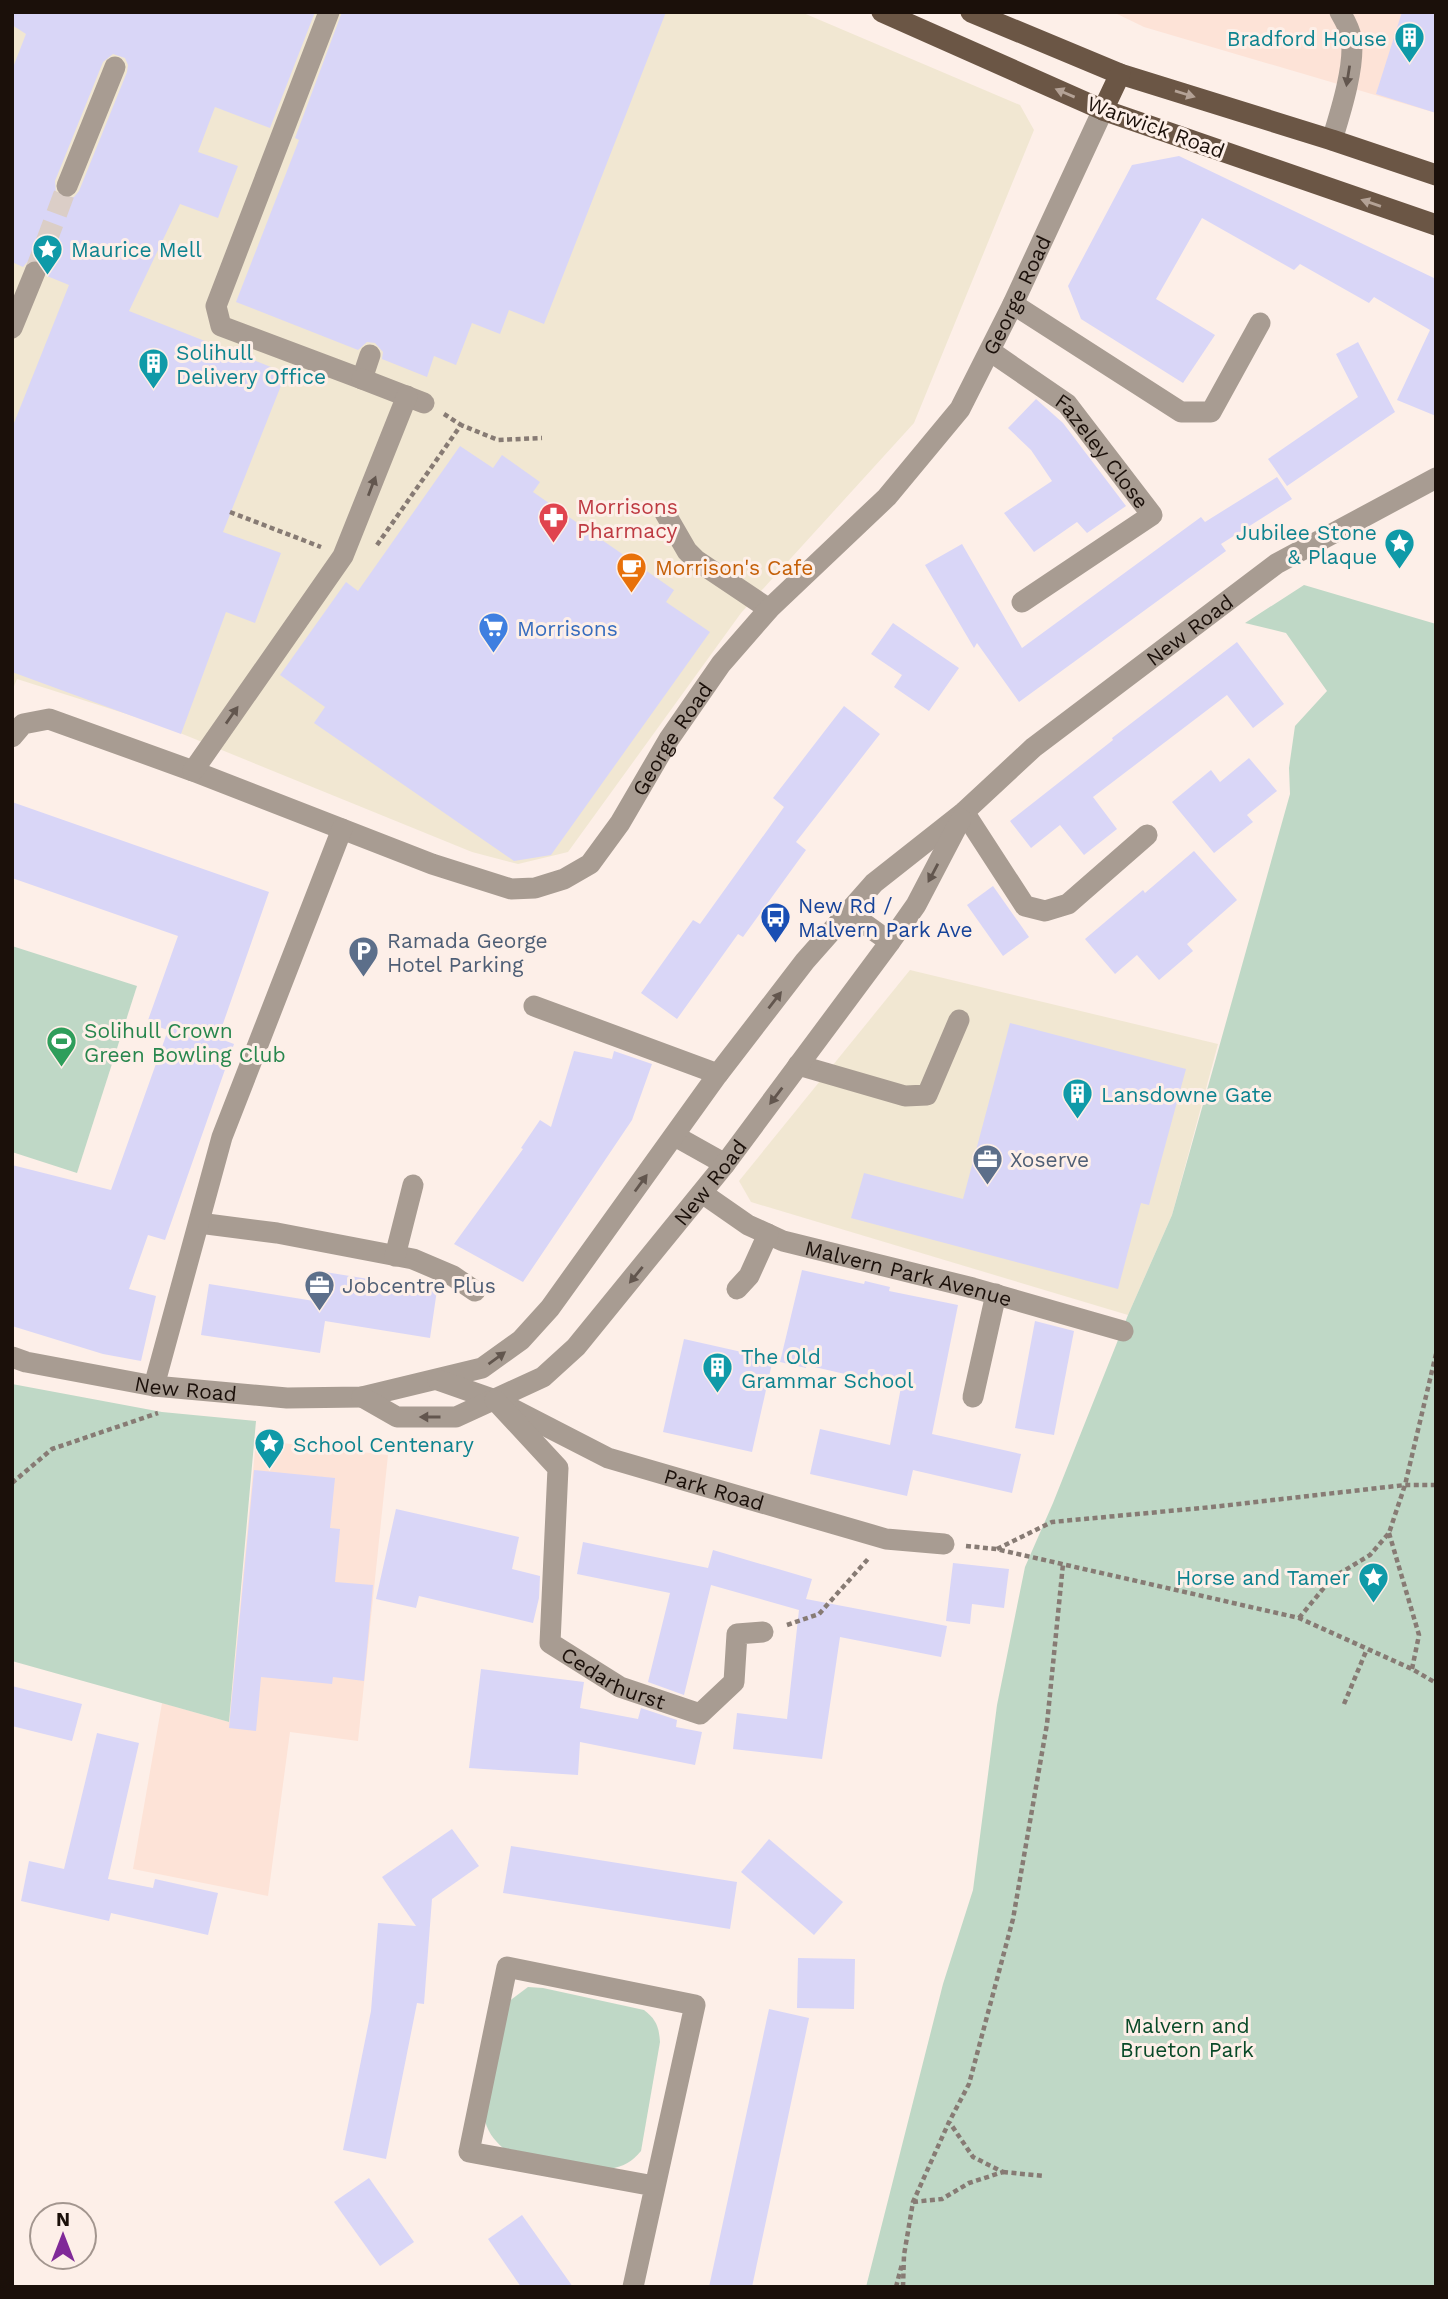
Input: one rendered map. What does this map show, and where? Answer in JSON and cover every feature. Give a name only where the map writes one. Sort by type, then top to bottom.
[{"type":"main road","name":"Warwick Road","points":[[883,12],[1103,110],[1436,225]]},
{"type":"main road","name":"Warwick Road","points":[[971,12],[1120,74],[1436,175]]},
{"type":"main road","points":[[1103,110],[1120,74]]},
{"type":"street","points":[[193,771],[343,556],[416,399],[221,326],[216,306],[329,12]]},
{"type":"street","points":[[1332,140],[1344,102],[1350,60],[1351,37],[1340,12]]},
{"type":"street","points":[[66,186],[115,67]]},
{"type":"street","name":"George Road","points":[[12,737],[23,724],[48,719],[193,771],[432,864],[511,889],[535,888],[564,879],[590,864],[620,823],[669,739],[721,663],[769,609],[887,497],[960,409],[1013,304],[1103,110]]},
{"type":"street","points":[[12,328],[35,272]]},
{"type":"street","points":[[1013,304],[1181,412],[1212,412],[1260,323]]},
{"type":"street","name":"Fazeley Close","points":[[990,351],[1067,404],[1152,515],[1022,602]]},
{"type":"street","points":[[362,379],[370,355]]},
{"type":"street","name":"New Road","points":[[12,1357],[154,1386],[287,1398],[362,1397],[482,1368],[521,1340],[550,1308],[718,1074],[804,961],[874,883],[964,812],[1034,747],[1276,564],[1436,478]]},
{"type":"street","points":[[665,513],[687,551],[696,560],[769,609]]},
{"type":"street","points":[[964,812],[1025,906],[1045,911],[1068,904],[1147,835]]},
{"type":"street","name":"New Road","points":[[362,1397],[397,1417],[456,1417],[544,1377],[576,1347],[702,1194],[890,942],[916,905],[964,812]]},
{"type":"street","points":[[154,1386],[222,1137],[342,829]]},
{"type":"street","points":[[848,912],[890,942]]},
{"type":"street","points":[[534,1006],[718,1074]]},
{"type":"street","points":[[798,1065],[905,1096],[927,1095],[959,1020]]},
{"type":"street","points":[[675,1136],[725,1164]]},
{"type":"street","points":[[395,1256],[413,1185]]},
{"type":"street","name":"Malvern Park Avenue","points":[[702,1194],[748,1225],[783,1241],[996,1294],[1123,1331]]},
{"type":"street","points":[[199,1223],[277,1233],[413,1259],[453,1276],[475,1291]]},
{"type":"street","points":[[737,1289],[749,1276],[768,1234]]},
{"type":"street","points":[[973,1397],[996,1294]]},
{"type":"street","name":"Park Road","points":[[436,1380],[495,1400],[608,1458],[886,1539],[944,1544]]},
{"type":"street","name":"Cedarhurst","points":[[495,1400],[558,1468],[550,1643],[620,1687],[700,1714],[734,1682],[737,1634],[763,1632]]},
{"type":"street","points":[[633,2287],[654,2186],[702,2003],[500,1961],[466,2154],[654,2186]]},
{"type":"path","points":[[230,512],[343,556],[366,562],[461,425],[498,440],[542,438]]},
{"type":"path","points":[[1299,1618],[1332,1577],[1370,1555],[1389,1533],[1405,1485],[1436,1354]]},
{"type":"path","points":[[12,1483],[52,1449],[162,1412]]},
{"type":"path","points":[[1436,1485],[1405,1485],[1052,1522],[996,1549],[1299,1618],[1412,1669],[1436,1683]]},
{"type":"path","points":[[1389,1533],[1419,1635],[1412,1669]]},
{"type":"path","points":[[763,1632],[819,1614],[886,1539]]},
{"type":"path","points":[[896,2287],[913,2202],[969,2084],[1013,1919],[1047,1724],[1063,1564]]},
{"type":"path","points":[[1344,1703],[1367,1649]]},
{"type":"path","points":[[949,2122],[973,2157],[1003,2172],[1044,2176]]},
{"type":"path","points":[[913,2202],[942,2199],[969,2183],[1003,2172]]},
{"type":"path","points":[[903,2287],[904,2255]]},
{"type":"shaded area","points":[[12,12],[801,12],[1020,105],[1034,130],[914,423],[741,613],[568,852],[518,864],[472,852],[158,724],[17,679],[12,691]]},
{"type":"shaded area","points":[[1113,12],[1436,12],[1436,113],[1144,27]]},
{"type":"shaded area","points":[[910,970],[1218,1044],[1172,1215],[1128,1315],[751,1202],[739,1181]]},
{"type":"shaded area","points":[[256,1440],[388,1455],[358,1741],[290,1732],[268,1896],[133,1869],[162,1703],[229,1722]]},
{"type":"green space","name":"Malvern and Brueton Park","points":[[1304,585],[1436,624],[1436,2287],[866,2287],[943,1984],[973,1890],[997,1705],[1025,1567],[1172,1215],[1290,794],[1289,768],[1295,726],[1327,691],[1286,633],[1245,623]]},
{"type":"green space","name":"Solihull Crown Green Bowling Club","points":[[12,946],[137,986],[77,1173],[12,1152]]},
{"type":"green space","points":[[12,1384],[162,1412],[256,1421],[229,1722],[12,1661]]},
{"type":"green space","points":[[528,1987],[644,2010],[656,2024],[660,2042],[641,2151],[627,2163],[610,2169],[503,2148],[489,2131],[484,2117],[508,2002]]},
{"type":"building","points":[[12,12],[315,12],[270,128],[215,107],[198,152],[238,166],[218,218],[180,204],[129,311],[286,373],[223,532],[281,553],[255,623],[226,612],[181,734],[12,672],[12,428],[69,285],[47,276],[46,265],[39,260],[28,261],[23,267],[12,262],[12,70],[26,34],[12,25]],"holes":[[[113,54],[125,58],[127,72],[79,191],[74,197],[63,198],[56,193],[55,181],[103,62]]]},
{"type":"building","points":[[342,12],[666,12],[544,324],[509,310],[500,334],[472,323],[456,365],[434,356],[427,377],[382,359],[383,352],[375,343],[367,342],[358,350],[236,302],[299,140],[295,138]]},
{"type":"building","name":"Bradford House","points":[[1402,12],[1436,12],[1436,113],[1376,94]]},
{"type":"building","points":[[1179,156],[1436,279],[1436,416],[1397,400],[1430,330],[1374,297],[1369,303],[1300,264],[1294,270],[1202,218],[1156,299],[1215,335],[1183,383],[1081,319],[1068,286],[1132,165]]},
{"type":"building","points":[[1358,342],[1395,412],[1287,486],[1268,459],[1358,397],[1336,354]]},
{"type":"building","points":[[1036,399],[1063,423],[1126,506],[1087,533],[1077,522],[1034,552],[1004,513],[1052,481],[1031,450],[1008,428]]},
{"type":"building","name":"Morrisons","points":[[460,446],[493,468],[502,455],[540,482],[533,492],[674,590],[666,602],[710,632],[551,855],[514,861],[314,723],[325,707],[280,675],[346,582],[358,591]]},
{"type":"building","points":[[1277,477],[1292,499],[1221,544],[1226,551],[1019,702],[977,643],[974,648],[925,565],[962,544],[1022,648],[1201,517],[1205,522]]},
{"type":"building","points":[[893,623],[959,668],[929,711],[894,687],[902,675],[871,654]]},
{"type":"building","points":[[1237,642],[1284,704],[1253,728],[1227,695],[1093,797],[1117,829],[1084,855],[1060,825],[1031,848],[1010,821]]},
{"type":"building","points":[[844,706],[880,734],[796,842],[806,850],[743,937],[738,934],[677,1019],[641,993],[693,920],[700,924],[784,807],[773,798]]},
{"type":"building","points":[[1249,758],[1277,791],[1247,815],[1253,822],[1214,853],[1172,802],[1211,770],[1220,782]]},
{"type":"building","points":[[12,802],[269,892],[218,1038],[234,1044],[165,1240],[148,1235],[129,1289],[156,1296],[141,1361],[103,1354],[12,1326],[12,1165],[111,1190],[168,1030],[147,1023],[178,936],[12,878]]},
{"type":"building","points":[[1194,851],[1237,900],[1187,944],[1193,951],[1159,980],[1137,955],[1115,974],[1085,939]]},
{"type":"building","points":[[993,886],[1029,937],[1003,956],[967,905]]},
{"type":"building","name":"Lansdowne Gate","points":[[1010,1023],[1186,1069],[1149,1205],[1141,1203],[1118,1289],[851,1218],[864,1173],[963,1199]]},
{"type":"building","points":[[574,1051],[612,1059],[614,1051],[652,1064],[632,1120],[523,1282],[454,1244],[523,1149],[521,1148],[540,1120],[551,1127]]},
{"type":"building","points":[[802,1270],[864,1284],[865,1281],[890,1287],[889,1291],[958,1305],[932,1434],[1021,1454],[1012,1493],[913,1470],[907,1496],[810,1474],[820,1429],[890,1445],[901,1387],[806,1365],[806,1368],[780,1362]]},
{"type":"building","name":"Jobcentre Plus","points":[[325,1272],[437,1290],[430,1338],[325,1321],[320,1353],[201,1335],[209,1284],[320,1302]]},
{"type":"building","points":[[1035,1321],[1074,1331],[1054,1435],[1015,1428]]},
{"type":"building","name":"The Old Grammar School","points":[[684,1339],[773,1359],[752,1452],[663,1432]]},
{"type":"building","points":[[254,1470],[335,1478],[330,1528],[340,1529],[335,1582],[373,1585],[364,1681],[333,1677],[332,1684],[261,1677],[256,1731],[229,1728]]},
{"type":"building","points":[[396,1509],[519,1537],[512,1569],[540,1576],[539,1598],[533,1623],[419,1596],[416,1608],[376,1599]]},
{"type":"building","points":[[583,1542],[708,1568],[713,1550],[812,1579],[806,1599],[947,1626],[941,1657],[840,1637],[822,1759],[733,1749],[737,1713],[787,1719],[799,1610],[711,1585],[684,1695],[648,1682],[670,1593],[577,1574]]},
{"type":"building","points":[[953,1563],[1009,1569],[1004,1608],[972,1604],[970,1624],[946,1621]]},
{"type":"building","points":[[481,1669],[584,1682],[580,1708],[638,1719],[641,1708],[677,1720],[676,1727],[702,1732],[695,1765],[580,1742],[578,1775],[469,1768]]},
{"type":"building","points":[[12,1686],[82,1704],[72,1741],[12,1726]]},
{"type":"building","points":[[97,1733],[139,1743],[108,1879],[153,1888],[155,1879],[218,1893],[208,1935],[111,1913],[109,1921],[21,1901],[29,1861],[64,1869]]},
{"type":"building","points":[[452,1829],[479,1866],[432,1899],[424,2004],[417,2003],[386,2159],[343,2150],[371,2011],[378,1923],[416,1926],[382,1877]]},
{"type":"building","points":[[769,1839],[843,1902],[814,1935],[741,1872]]},
{"type":"building","points":[[511,1846],[737,1882],[730,1929],[503,1893]]},
{"type":"building","points":[[798,1958],[855,1959],[854,2009],[797,2008]]},
{"type":"building","points":[[769,2009],[809,2018],[752,2287],[709,2287]]},
{"type":"building","points":[[369,2178],[414,2242],[380,2266],[334,2202]]},
{"type":"building","points":[[522,2215],[573,2287],[521,2287],[488,2239]]},
{"type":"tunnel","points":[[35,272],[67,186]]},
{"type":"place","name":"Bradford House","points":[[1410,65]]},
{"type":"place","name":"Maurice Mell","points":[[48,276]]},
{"type":"place","name":"Solihull Delivery Office","points":[[153,391]]},
{"type":"place","name":"Morrisons Pharmacy","points":[[554,545]]},
{"type":"place","name":"Jubilee Stone & Plaque","points":[[1400,571]]},
{"type":"place","name":"Morrison's Cafe","points":[[632,594]]},
{"type":"place","name":"Morrisons","points":[[494,655]]},
{"type":"place","name":"New Rd / Malvern Park Ave","points":[[775,944]]},
{"type":"place","name":"Ramada George Hotel Parking","points":[[364,979]]},
{"type":"place","name":"Solihull Crown Green Bowling Club","points":[[61,1069]]},
{"type":"place","name":"Lansdowne Gate","points":[[1078,1121]]},
{"type":"place","name":"Xoserve","points":[[987,1186]]},
{"type":"place","name":"Jobcentre Plus","points":[[319,1312]]},
{"type":"place","name":"The Old Grammar School","points":[[718,1395]]},
{"type":"place","name":"School Centenary","points":[[270,1471]]},
{"type":"place","name":"Horse and Tamer","points":[[1373,1604]]}]
